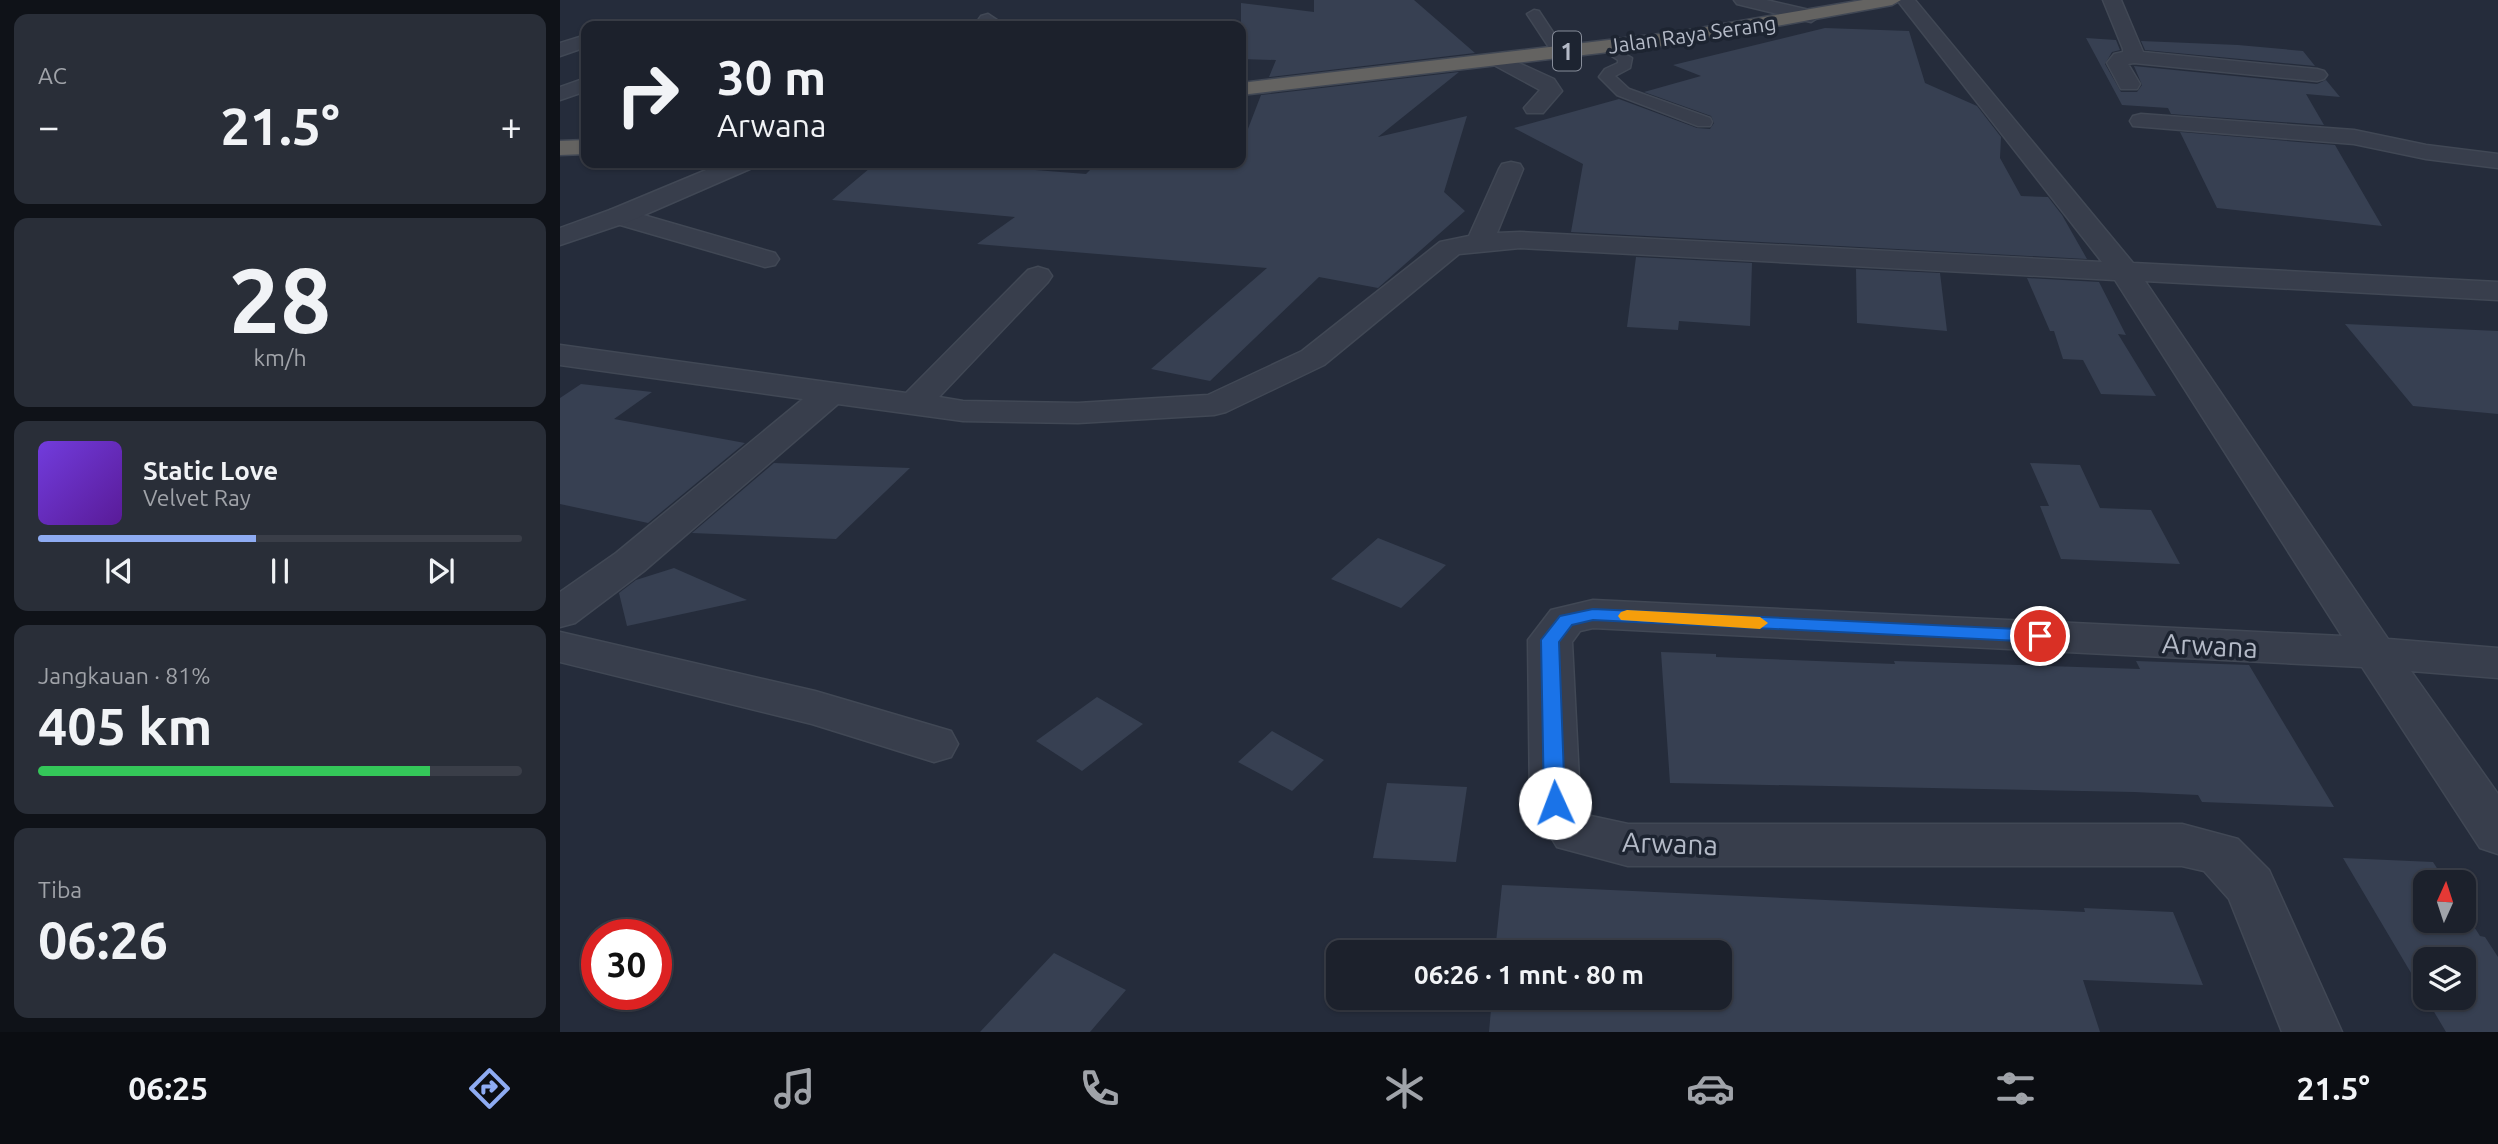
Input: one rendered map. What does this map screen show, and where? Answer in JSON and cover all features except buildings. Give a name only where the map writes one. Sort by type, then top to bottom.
[{"type":"highway","name":"Jalan Raya Serang","points":[[1246,88],[1605,47],[1750,27],[1892,0]]},
{"type":"highway","points":[[560,148],[581,147]]},
{"type":"street","points":[[1743,0],[1811,16]]},
{"type":"street","points":[[1906,0],[2123,270],[2375,653],[2498,834]]},
{"type":"street","points":[[2112,0],[2123,20],[2134,57]]},
{"type":"street","points":[[560,50],[581,43]]},
{"type":"street","points":[[2129,84],[2117,63],[2121,58],[2134,57],[2317,75]]},
{"type":"street","points":[[1499,60],[1546,83],[1551,91],[1535,108]]},
{"type":"street","points":[[560,94],[581,86]]},
{"type":"street","points":[[2141,121],[2354,137],[2426,152],[2498,160]]},
{"type":"street","points":[[560,237],[619,216],[731,168]]},
{"type":"street","points":[[1480,242],[1511,169]]},
{"type":"street","points":[[619,216],[765,259]]},
{"type":"street","points":[[560,355],[963,411],[1079,413],[1214,405],[1313,358],[1450,248],[1480,242],[1520,240],[2498,291]]},
{"type":"street","points":[[914,404],[1038,276]]},
{"type":"street","points":[[560,613],[630,562],[832,392]]},
{"type":"street","name":"Arwana","points":[[2312,1032],[2250,886],[2220,854],[2182,845],[1628,845],[1575,833],[1555,803],[1550,640],[1566,620],[1593,614],[2375,653],[2498,663]]},
{"type":"street","points":[[560,647],[816,708],[934,744]]},
{"type":"lane","points":[[1534,15],[1559,52]]},
{"type":"lane","points":[[1605,47],[1625,58],[1625,65],[1610,72],[1607,77],[1623,92],[1704,122]]},
{"type":"slow traffic","points":[[1627,616],[1760,623]]},
{"type":"route","points":[[1555,803],[1550,640],[1566,620],[1593,614],[2040,636]]}]
